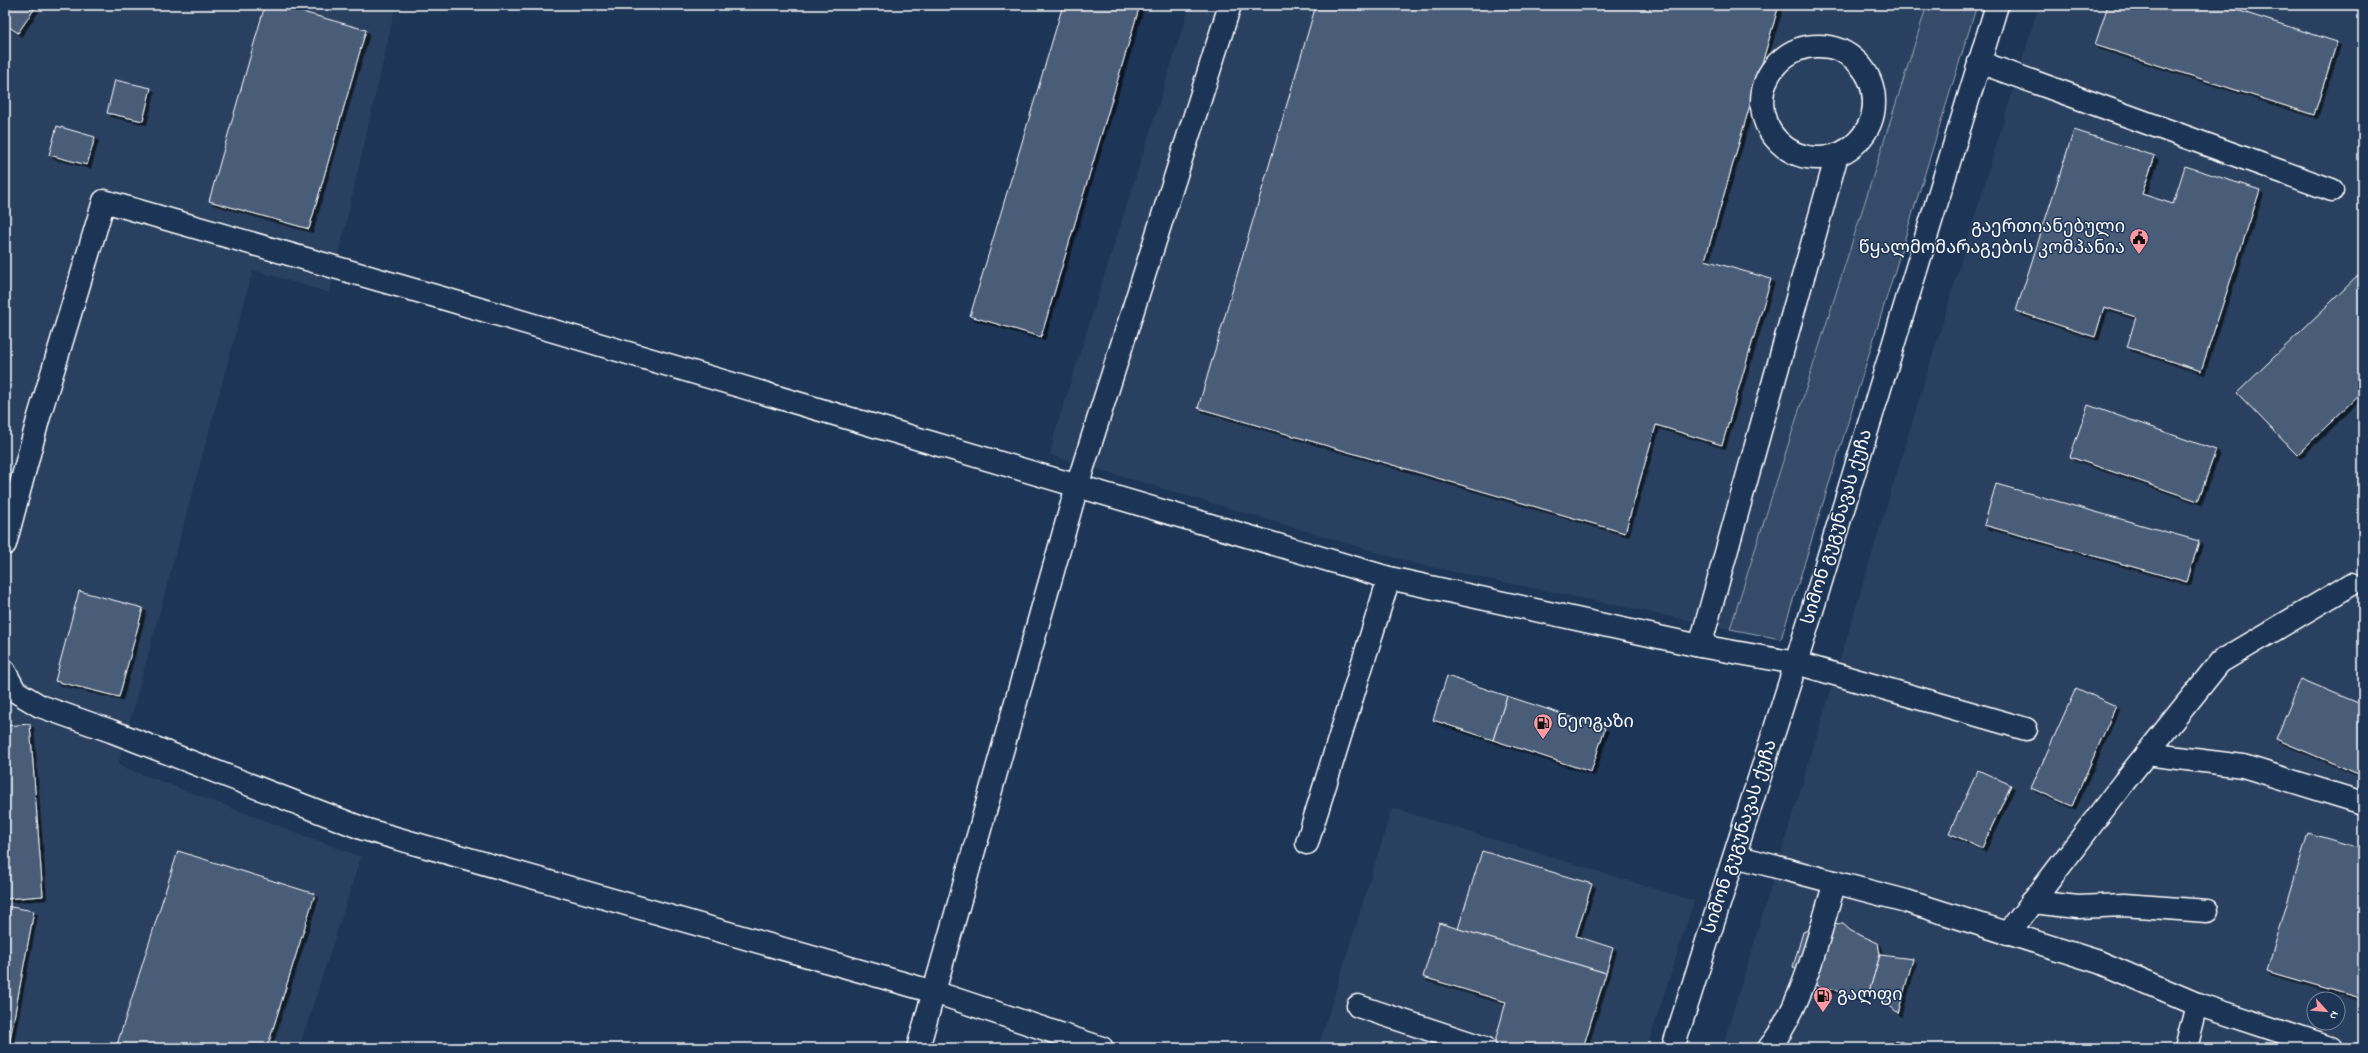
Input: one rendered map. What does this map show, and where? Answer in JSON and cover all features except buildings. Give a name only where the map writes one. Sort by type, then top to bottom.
[{"type":"main road","points":[[918,1048],[1077,486],[1230,5]]},
{"type":"main road","name":"სიმონ გუგუნავას ქუჩა","points":[[1673,1048],[1796,662],[1997,5]]},
{"type":"main road","points":[[1819,46],[1837,49],[1847,55],[1865,71],[1872,87],[1874,105],[1871,122],[1861,139],[1846,151],[1837,155],[1827,158],[1808,158],[1790,152],[1774,140],[1764,122],[1761,104],[1764,84],[1777,64],[1785,56],[1801,48],[1819,46]]},
{"type":"main road","points":[[1980,62],[2332,190]]},
{"type":"main road","points":[[1700,646],[1837,155]]},
{"type":"main road","points":[[5,544],[38,420],[104,201],[442,298],[1389,578],[1700,646],[1796,662],[2026,729]]},
{"type":"main road","points":[[1307,843],[1389,578]]},
{"type":"main road","points":[[2008,934],[2146,754],[2220,662],[2352,584]]},
{"type":"main road","points":[[5,672],[15,691],[40,706],[111,731],[364,829],[934,992],[1102,1048]]},
{"type":"main road","points":[[2146,754],[2243,766],[2363,803]]},
{"type":"main road","points":[[1735,856],[1906,901],[2099,962],[2197,1004],[2330,1048]]},
{"type":"main road","points":[[1769,1048],[1784,1027],[1808,970],[1835,882]]},
{"type":"main road","points":[[2032,902],[2078,908],[2124,906],[2207,911]]},
{"type":"main road","points":[[2186,1048],[2197,1004]]},
{"type":"main road","points":[[1358,1006],[1486,1048]]},
{"type":"shaded area","points":[[5,5],[396,5],[330,293],[253,270],[118,765],[361,857],[299,1048],[5,1048]]},
{"type":"shaded area","points":[[1190,5],[1927,5],[1730,629],[1416,564],[1050,455],[1054,435]]},
{"type":"shaded area","points":[[1927,5],[1977,5],[1781,639],[1730,629]]},
{"type":"shaded area","points":[[2039,5],[2363,5],[2363,1048],[1722,1048]]},
{"type":"shaded area","points":[[1392,808],[1694,901],[1647,1048],[1318,1048]]},
{"type":"place","name":"გაერთიანებული წყალმომარაგების კომპანია","points":[[2139,255]]},
{"type":"place","name":"ნეოგაზი","points":[[1543,740]]},
{"type":"place","name":"გალფი","points":[[1823,1013]]}]
